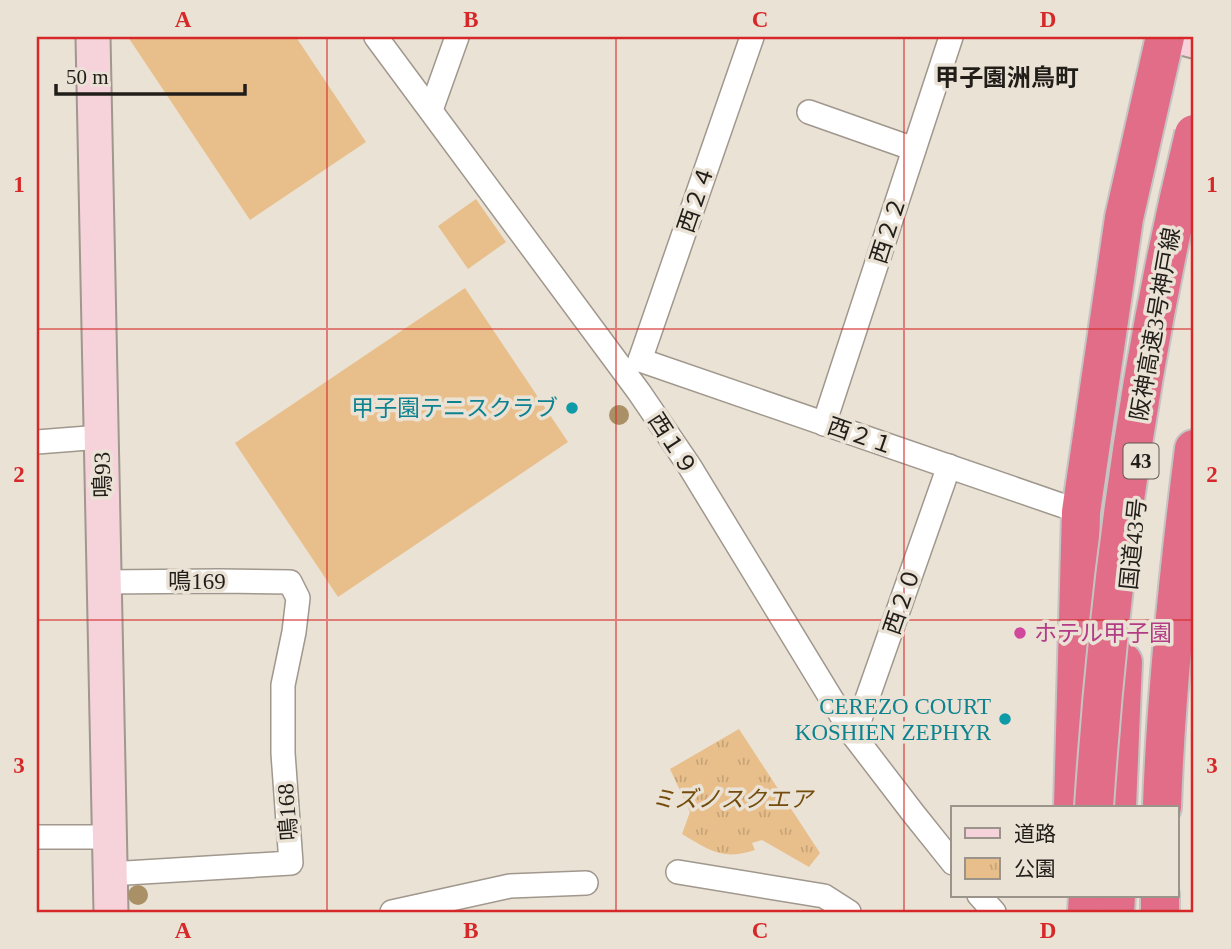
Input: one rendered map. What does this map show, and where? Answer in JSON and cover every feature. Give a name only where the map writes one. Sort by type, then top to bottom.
[{"type":"highway","points":[[1073,806],[1081,512],[1124,218],[1165,37]]},
{"type":"highway","name":"国道43号","points":[[1117,806],[1121,694],[1132,539],[1152,373],[1194,118]]},
{"type":"highway","name":"阪神高速3号神戸線","points":[[1094,806],[1101,698],[1127,492],[1152,328],[1194,134]]},
{"type":"highway","name":"43","points":[[1162,806],[1174,630],[1194,449]]},
{"type":"street","name":"鳴93","points":[[93,37],[111,912]]},
{"type":"street","name":"西１９","points":[[376,37],[630,363],[639,392],[690,467],[854,736],[951,860]]},
{"type":"street","points":[[431,110],[457,37]]},
{"type":"street","name":"西２４","points":[[630,363],[752,37]]},
{"type":"street","name":"西２２","points":[[824,424],[951,37]]},
{"type":"street","points":[[1179,37],[1194,41]]},
{"type":"street","points":[[809,113],[914,149]]},
{"type":"street","name":"西２１","points":[[630,363],[824,424],[1081,512]]},
{"type":"street","points":[[37,442],[101,437]]},
{"type":"street","name":"西２０","points":[[854,736],[949,466]]},
{"type":"street","name":"鳴169","points":[[103,582],[290,582]]},
{"type":"street","name":"鳴168","points":[[111,872],[291,863],[283,753],[283,685],[298,598],[290,582]]},
{"type":"street","points":[[37,836],[110,837]]},
{"type":"street","points":[[678,872],[824,896],[849,912]]},
{"type":"street","points":[[392,912],[510,887],[586,883]]},
{"type":"street","points":[[981,897],[994,912]]},
{"type":"green space","points":[[128,37],[296,37],[366,142],[250,220]]},
{"type":"green space","points":[[476,199],[506,242],[468,269],[438,226]]},
{"type":"green space","points":[[465,288],[568,442],[338,597],[235,443]]},
{"type":"green space","name":"ミズノスクエア","points":[[739,729],[820,853],[809,867],[762,840],[752,843],[755,850],[725,854],[708,849],[682,834],[690,812],[670,769]]},
{"type":"place","name":"甲子園テニスクラブ","points":[[572,408]]},
{"type":"place","name":"ホテル甲子園","points":[[1020,633]]},
{"type":"place","name":"CEREZO COURT KOSHIEN ZEPHYR","points":[[1005,719]]},
{"type":"district","name":"甲子園洲鳥町","points":[[1007,78]]}]
